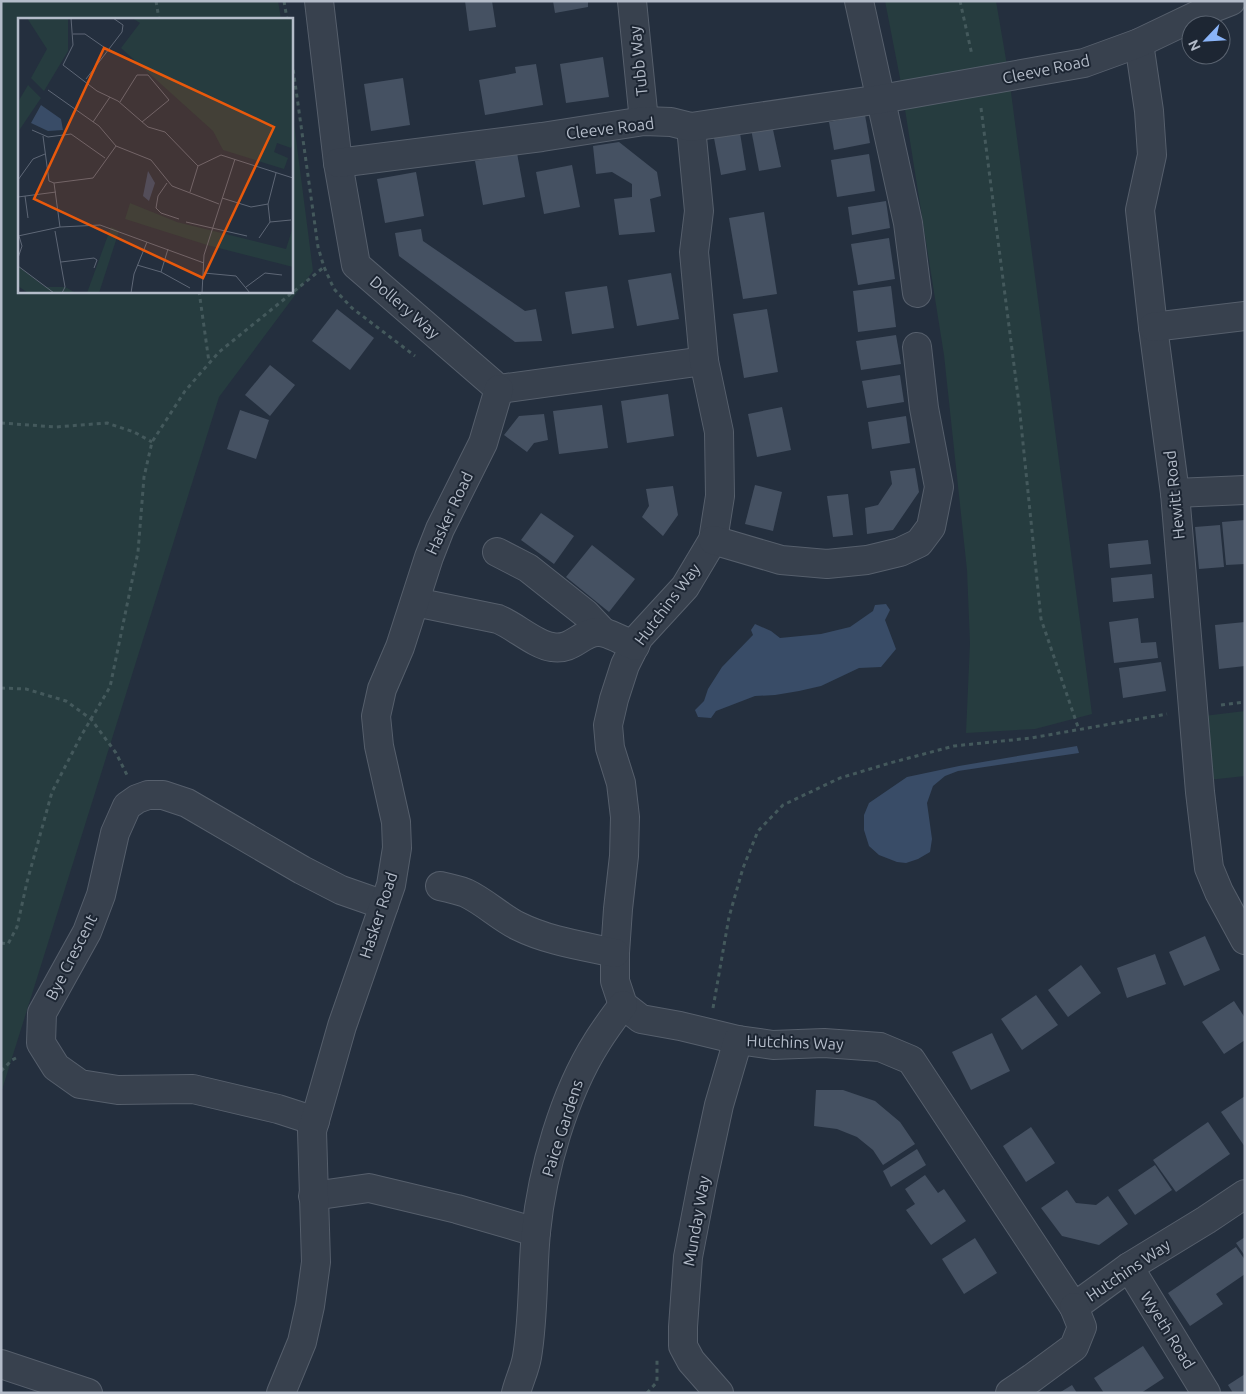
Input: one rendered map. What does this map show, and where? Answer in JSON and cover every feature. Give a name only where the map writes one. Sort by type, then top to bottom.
[{"type":"street","name":"Dollery Way","points":[[319,1],[338,163],[356,265],[498,389]]},
{"type":"street","name":"Tubb Way","points":[[632,1],[644,121]]},
{"type":"street","points":[[860,1],[908,223],[917,293]]},
{"type":"street","name":"Cleeve Road","points":[[338,163],[542,137],[644,121],[671,122],[691,127],[977,83],[1084,63],[1139,43],[1214,4]]},
{"type":"street","name":"Hewitt Road","points":[[1139,43],[1149,111],[1152,155],[1140,210],[1175,493],[1200,792],[1209,868],[1219,892],[1245,940]]},
{"type":"street","name":"Hutchins Way","points":[[691,127],[699,211],[694,252],[704,362],[720,432],[720,496],[713,540],[685,587],[639,637],[619,682],[608,725],[610,748],[621,783],[625,817],[624,856],[615,953],[615,981],[623,1005],[641,1019],[738,1040],[772,1045],[824,1042],[880,1047],[911,1060],[1074,1307],[1129,1267],[1245,1194]]},
{"type":"street","points":[[1153,327],[1245,316]]},
{"type":"street","points":[[713,540],[781,560],[827,564],[868,560],[900,552],[919,543],[931,527],[939,487],[924,408],[917,347]]},
{"type":"street","points":[[498,389],[704,362]]},
{"type":"street","name":"Hasker Road","points":[[281,1393],[302,1342],[310,1306],[316,1262],[312,1131],[314,1121],[342,1026],[391,885],[397,848],[396,822],[379,746],[376,716],[382,688],[400,647],[440,529],[483,443],[498,389]]},
{"type":"street","points":[[1175,493],[1245,490]]},
{"type":"street","points":[[497,552],[528,568],[586,614],[602,632]]},
{"type":"street","points":[[415,602],[498,619],[509,623],[542,644],[552,647],[568,646],[594,632],[602,632],[634,646]]},
{"type":"street","points":[[137,799],[148,795],[163,795],[187,802],[302,870],[341,890],[384,905]]},
{"type":"street","name":"Bye Crescent","points":[[137,799],[127,806],[115,833],[101,895],[87,932],[42,1013],[41,1043],[56,1067],[80,1084],[118,1090],[193,1089],[278,1109],[314,1121]]},
{"type":"street","points":[[440,886],[464,892],[518,926],[538,934],[615,953]]},
{"type":"street","name":"Paice Gardens","points":[[516,1393],[527,1358],[532,1311],[536,1232],[543,1186],[558,1130],[574,1087],[596,1042],[623,1005]]},
{"type":"street","name":"Munday Way","points":[[719,1393],[691,1361],[683,1346],[683,1327],[688,1256],[720,1105],[738,1040]]},
{"type":"street","points":[[313,1196],[369,1188],[457,1209],[536,1232]]},
{"type":"street","name":"Wyeth Road","points":[[1129,1267],[1206,1393]]},
{"type":"street","points":[[1010,1393],[1074,1347],[1082,1327],[1074,1307]]},
{"type":"street","points":[[2,1365],[88,1393]]},
{"type":"path","points":[[156,1],[159,18]]},
{"type":"path","points":[[284,1],[286,18]]},
{"type":"path","points":[[960,1],[977,83],[1019,404],[1041,619],[1079,730]]},
{"type":"path","points":[[1,943],[8,944],[17,928],[27,882],[52,792],[110,687],[138,552],[144,477],[152,442],[185,391],[219,352],[324,267]]},
{"type":"path","points":[[199,292],[209,363]]},
{"type":"path","points":[[1,423],[56,427],[107,423],[134,432],[152,442]]},
{"type":"path","points":[[1,688],[26,689],[66,701],[91,719],[116,753],[137,799]]},
{"type":"path","points":[[709,1033],[729,917],[743,868],[758,831],[783,805],[840,778],[954,746],[1031,738],[1193,709]]},
{"type":"green space","points":[[1,1],[278,1],[281,18],[18,18],[18,292],[292,292],[292,108],[313,271],[219,397],[1,1093]]},
{"type":"green space","points":[[885,1],[996,1],[1009,77],[1092,714],[1035,729],[966,733],[970,643],[967,570],[944,355],[900,78]]},
{"type":"green space","points":[[1245,711],[1245,776],[1190,782],[1187,718]]},
{"type":"water","points":[[886,604],[890,610],[885,620],[896,649],[881,667],[859,668],[821,686],[775,695],[755,696],[716,711],[711,718],[698,717],[695,710],[704,701],[708,689],[722,667],[753,635],[751,630],[755,624],[771,631],[780,638],[821,634],[850,627],[873,611],[875,605]]},
{"type":"water","points":[[1077,746],[1079,753],[958,771],[945,776],[933,786],[927,803],[932,839],[930,852],[918,859],[906,863],[897,862],[879,855],[869,846],[864,830],[864,815],[869,803],[907,777]]},
{"type":"building","points":[[465,1],[492,1],[496,27],[469,31]]},
{"type":"building","points":[[553,1],[588,1],[588,7],[555,13]]},
{"type":"building","points":[[603,57],[609,97],[566,103],[560,64]]},
{"type":"building","points":[[536,64],[543,105],[485,115],[479,80],[516,73],[515,67]]},
{"type":"building","points":[[403,78],[410,125],[371,131],[364,84]]},
{"type":"building","points":[[865,115],[870,143],[834,150],[829,122]]},
{"type":"building","points":[[772,125],[781,167],[759,171],[751,129]]},
{"type":"building","points":[[740,133],[746,170],[721,175],[714,138]]},
{"type":"building","points":[[619,142],[657,172],[661,196],[650,199],[655,232],[619,235],[614,199],[632,197],[632,184],[612,172],[596,174],[593,146]]},
{"type":"building","points":[[517,153],[525,197],[483,205],[475,161]]},
{"type":"building","points":[[869,154],[875,191],[837,197],[831,160]]},
{"type":"building","points":[[572,165],[580,207],[544,214],[536,172]]},
{"type":"building","points":[[416,172],[424,216],[385,223],[377,179]]},
{"type":"building","points":[[886,201],[890,228],[852,235],[848,207]]},
{"type":"building","points":[[764,212],[777,294],[743,299],[729,218]]},
{"type":"building","points":[[421,229],[423,241],[525,311],[536,309],[542,341],[515,342],[399,256],[395,233]]},
{"type":"building","points":[[889,238],[895,279],[858,285],[851,244]]},
{"type":"building","points":[[671,273],[679,319],[637,326],[628,280]]},
{"type":"building","points":[[607,286],[614,328],[572,334],[565,292]]},
{"type":"building","points":[[891,286],[896,327],[858,332],[853,291]]},
{"type":"building","points":[[337,309],[374,338],[350,370],[312,341]]},
{"type":"building","points":[[767,309],[778,372],[744,378],[733,314]]},
{"type":"building","points":[[896,335],[901,364],[861,370],[856,341]]},
{"type":"building","points":[[270,365],[295,385],[270,416],[245,395]]},
{"type":"building","points":[[900,375],[904,402],[867,408],[862,381]]},
{"type":"building","points":[[668,394],[674,436],[627,443],[621,401]]},
{"type":"building","points":[[602,405],[608,448],[559,454],[553,411]]},
{"type":"building","points":[[782,407],[791,450],[757,457],[748,414]]},
{"type":"building","points":[[240,410],[269,420],[256,459],[227,449]]},
{"type":"building","points":[[544,414],[548,440],[534,443],[527,452],[504,435],[519,416]]},
{"type":"building","points":[[906,416],[910,443],[872,449],[868,422]]},
{"type":"building","points":[[915,468],[919,492],[893,530],[867,534],[865,508],[878,505],[892,484],[890,471]]},
{"type":"building","points":[[755,485],[782,492],[773,531],[745,524]]},
{"type":"building","points":[[673,486],[678,515],[663,536],[642,517],[649,506],[646,489]]},
{"type":"building","points":[[848,494],[853,535],[833,537],[827,496]]},
{"type":"building","points":[[541,513],[574,536],[554,564],[521,540]]},
{"type":"building","points":[[1245,520],[1245,564],[1226,565],[1222,522]]},
{"type":"building","points":[[1220,525],[1224,567],[1199,569],[1195,527]]},
{"type":"building","points":[[1148,540],[1151,564],[1110,568],[1108,544]]},
{"type":"building","points":[[592,545],[635,579],[609,612],[566,577]]},
{"type":"building","points":[[1152,574],[1154,598],[1113,602],[1111,578]]},
{"type":"building","points":[[1138,618],[1141,643],[1156,642],[1158,658],[1114,663],[1109,622]]},
{"type":"building","points":[[1245,622],[1245,666],[1219,669],[1215,625]]},
{"type":"building","points":[[1161,662],[1166,691],[1123,698],[1119,668]]},
{"type":"building","points":[[1205,936],[1220,970],[1184,986],[1169,952]]},
{"type":"building","points":[[1155,954],[1166,984],[1127,998],[1117,968]]},
{"type":"building","points":[[1081,965],[1101,993],[1068,1017],[1048,990]]},
{"type":"building","points":[[1036,995],[1058,1025],[1022,1050],[1001,1019]]},
{"type":"building","points":[[1234,1001],[1245,1018],[1245,1040],[1224,1054],[1202,1022]]},
{"type":"building","points":[[992,1033],[1010,1071],[971,1090],[952,1052]]},
{"type":"building","points":[[816,1090],[843,1090],[875,1101],[900,1122],[915,1144],[883,1165],[873,1150],[857,1137],[837,1129],[814,1126]]},
{"type":"building","points":[[1245,1096],[1245,1147],[1221,1112]]},
{"type":"building","points":[[1208,1122],[1230,1154],[1176,1192],[1153,1160]]},
{"type":"building","points":[[1031,1127],[1055,1163],[1026,1182],[1003,1146]]},
{"type":"building","points":[[917,1149],[926,1165],[891,1187],[883,1171]]},
{"type":"building","points":[[1155,1165],[1172,1190],[1135,1215],[1118,1190]]},
{"type":"building","points":[[925,1175],[938,1193],[944,1189],[966,1221],[931,1245],[906,1210],[915,1204],[905,1189]]},
{"type":"building","points":[[1067,1190],[1076,1203],[1096,1205],[1108,1196],[1128,1224],[1099,1245],[1062,1236],[1041,1208]]},
{"type":"building","points":[[1245,1237],[1245,1256],[1236,1243]]},
{"type":"building","points":[[975,1238],[997,1273],[964,1294],[942,1259]]},
{"type":"building","points":[[1236,1247],[1245,1260],[1245,1274],[1216,1294],[1223,1304],[1190,1326],[1168,1293]]},
{"type":"building","points":[[1143,1346],[1164,1378],[1141,1393],[1104,1393],[1094,1378]]},
{"type":"building","points":[[1245,1374],[1245,1393],[1233,1393],[1228,1385]]},
{"type":"building","points":[[1072,1385],[1077,1393],[1059,1393]]}]
